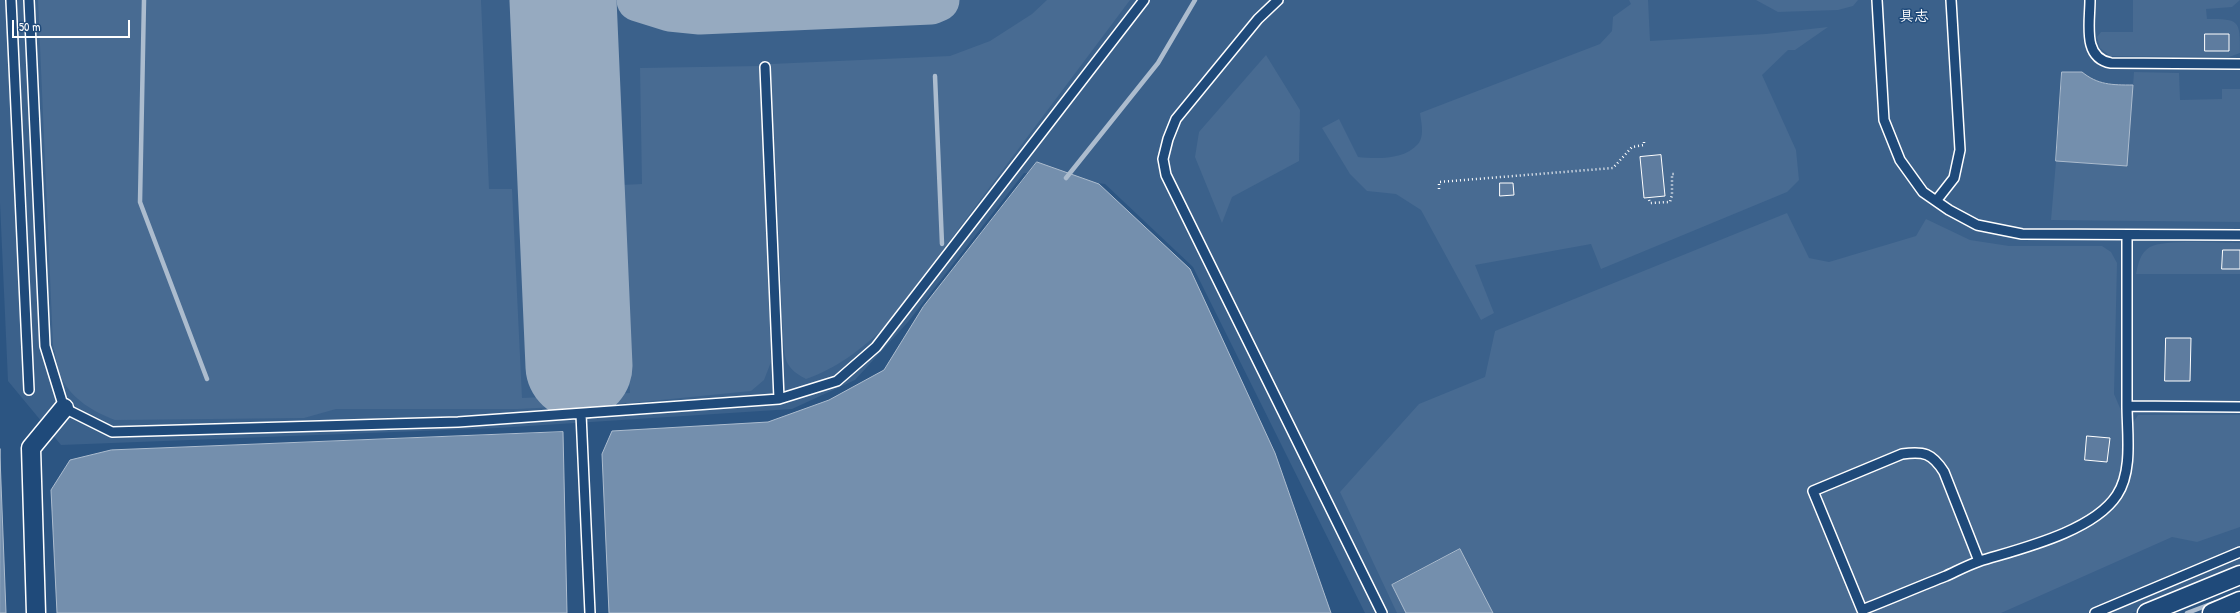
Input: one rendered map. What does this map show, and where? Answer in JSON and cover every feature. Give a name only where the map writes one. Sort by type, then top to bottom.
[{"type":"street","points":[[36,613],[31,448],[64,408]]},
{"type":"street","points":[[2155,612],[2240,575]]},
{"type":"street","points":[[2212,613],[2240,601]]},
{"type":"lane","points":[[11,0],[29,390]]},
{"type":"lane","points":[[29,0],[45,346],[64,408],[112,432],[458,422],[581,414],[778,400],[837,381],[876,347],[1144,0]]},
{"type":"lane","points":[[1278,0],[1258,19],[1176,119],[1168,138],[1164,159],[1166,175],[1382,613]]},
{"type":"lane","points":[[1877,0],[1884,120],[1900,160],[1923,192],[1936,201],[1977,225],[2022,234],[2240,235]]},
{"type":"lane","points":[[1936,201],[1954,178],[1960,150],[1951,0]]},
{"type":"lane","points":[[2090,0],[2090,42],[2096,57],[2102,62],[2240,64]]},
{"type":"lane","points":[[765,67],[778,400]]},
{"type":"lane","points":[[1979,561],[1944,472],[1937,460],[1928,454],[1915,452],[1902,454],[1813,491],[1862,610],[1979,561],[2012,553],[2085,523],[2111,503],[2118,494],[2126,467],[2127,235]]},
{"type":"lane","points":[[2127,406],[2240,408]]},
{"type":"lane","points":[[581,414],[590,613]]},
{"type":"lane","points":[[2095,613],[2240,552]]},
{"type":"path","points":[[1439,189],[1439,182],[1613,168],[1632,147],[1644,145],[1644,142]]},
{"type":"path","points":[[1649,200],[1650,203],[1670,202],[1672,195],[1672,174],[1676,174]]},
{"type":"shaded area","points":[[0,0],[2240,0],[2240,568],[2132,613],[1365,613],[1193,267],[1105,184],[1024,173],[908,322],[855,380],[792,409],[498,428],[61,445],[8,381],[0,203]]},
{"type":"shaded area","points":[[38,0],[481,0],[489,189],[512,189],[522,398],[630,393],[621,185],[642,184],[640,68],[760,66],[771,362],[764,380],[751,391],[631,403],[518,409],[336,409],[304,418],[115,420],[99,413],[78,399],[62,379],[53,345]]},
{"type":"shaded area","points":[[1047,0],[1130,0],[885,327],[868,343],[828,370],[806,379],[798,375],[789,366],[784,350],[771,64],[950,56],[990,41],[1032,14]]},
{"type":"shaded area","points":[[1629,0],[1648,0],[1650,41],[1766,34],[1828,27],[1795,50],[1788,50],[1762,75],[1796,150],[1799,180],[1787,192],[1601,269],[1591,244],[1475,265],[1494,313],[1481,320],[1421,210],[1396,194],[1367,191],[1350,174],[1322,128],[1339,119],[1358,157],[1382,158],[1398,156],[1412,149],[1420,141],[1422,129],[1420,113],[1600,44],[1612,31],[1613,17],[1631,4]]},
{"type":"shaded area","points":[[1756,0],[1858,0],[1853,6],[1838,10],[1778,12]]},
{"type":"shaded area","points":[[2133,0],[2240,0],[2232,7],[2206,9],[2207,19],[2232,21],[2236,24],[2239,34],[2240,53],[2229,57],[2110,56],[2100,48],[2097,37],[2101,32],[2133,32]]},
{"type":"shaded area","points":[[1266,55],[1300,110],[1299,161],[1232,197],[1222,223],[1195,157],[1199,132]]},
{"type":"shaded area","points":[[2062,72],[2082,72],[2100,82],[2118,85],[2133,85],[2127,166],[2056,161]]},
{"type":"shaded area","points":[[2134,72],[2179,73],[2180,100],[2222,99],[2222,89],[2240,89],[2240,222],[2051,220],[2056,161],[2127,166]]},
{"type":"shaded area","points":[[1037,162],[1099,184],[1190,269],[1275,453],[1331,613],[609,613],[602,454],[612,431],[768,422],[829,400],[884,370],[923,307]]},
{"type":"shaded area","points":[[1787,213],[1809,258],[1829,262],[1916,236],[1926,219],[1970,240],[2009,246],[2102,246],[2111,252],[2117,263],[2114,394],[2129,429],[2138,415],[2240,415],[2240,527],[2197,542],[2172,537],[2001,613],[1397,613],[1340,492],[1419,404],[1485,377],[1495,331]]},
{"type":"shaded area","points":[[2179,242],[2240,243],[2240,274],[2136,274],[2144,252],[2150,247]]},
{"type":"shaded area","points":[[563,432],[567,613],[57,613],[51,490],[70,460],[111,450]]},
{"type":"shaded area","points":[[0,457],[6,613],[0,613]]},
{"type":"shaded area","points":[[1460,549],[1493,613],[1406,613],[1392,585]]},
{"type":"building","points":[[2205,34],[2229,34],[2229,51],[2205,51]]},
{"type":"building","points":[[1661,155],[1665,196],[1644,198],[1640,157]]},
{"type":"building","points":[[1500,183],[1513,183],[1514,195],[1500,196]]},
{"type":"building","points":[[2223,250],[2240,250],[2240,269],[2222,269]]},
{"type":"building","points":[[2166,338],[2191,338],[2190,381],[2165,381]]},
{"type":"building","points":[[2087,436],[2110,438],[2107,462],[2085,460]]},
{"type":"waterway","points":[[144,0],[140,202],[207,379]]},
{"type":"waterway","points":[[1066,178],[1158,63],[1195,0]]},
{"type":"waterway","points":[[935,76],[942,244]]},
{"type":"waterway","points":[[2187,613],[2216,602]]},
{"type":"taxiway","points":[[638,0],[670,10],[700,13],[931,3],[938,0]]},
{"type":"runway","points":[[563,0],[579,366]]},
{"type":"district","name":"具志","points":[[1914,17]]}]
